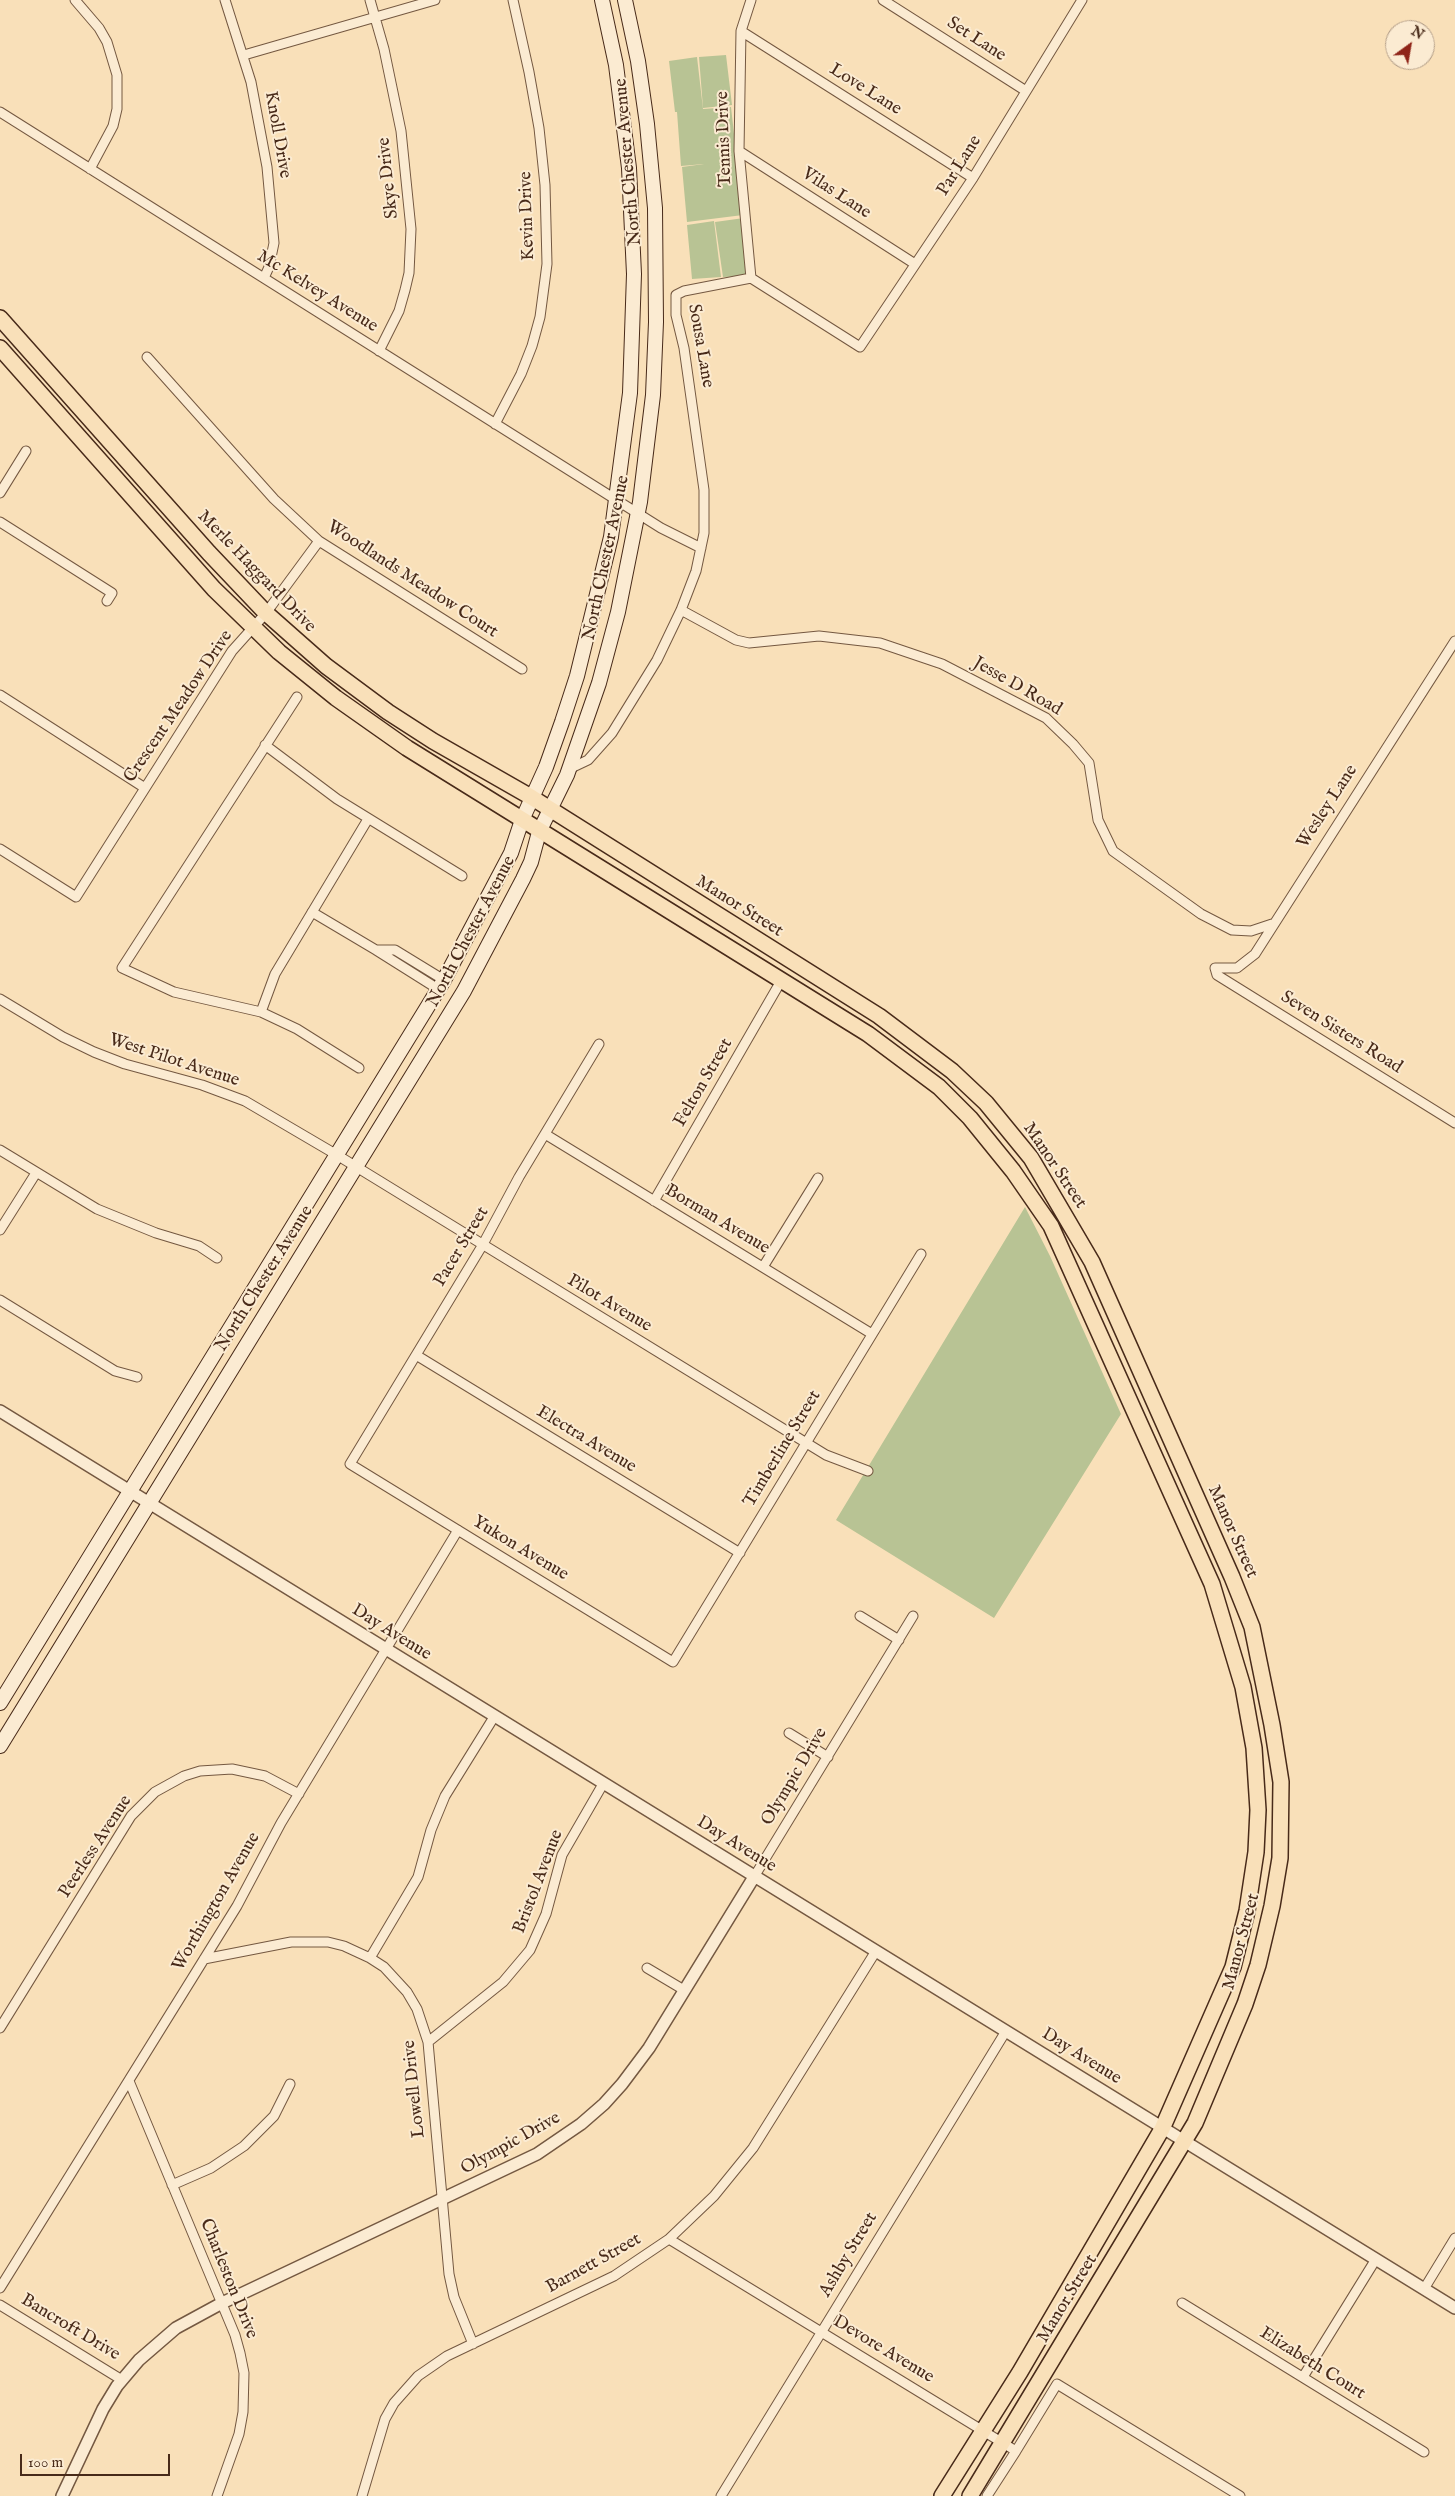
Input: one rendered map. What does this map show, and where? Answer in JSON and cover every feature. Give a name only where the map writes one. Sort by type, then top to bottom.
[{"type":"main road","name":"North Chester Avenue","points":[[0,1746],[488,949],[531,862],[539,832],[569,769],[598,683],[618,612],[638,513],[653,395],[657,274],[652,166],[632,32],[625,0]]},
{"type":"main road","name":"North Chester Avenue","points":[[0,1710],[3,1698],[441,985],[490,896],[510,853],[531,797],[546,767],[577,676],[600,589],[618,499],[630,393],[634,274],[632,201],[625,126],[616,65],[602,2]]},
{"type":"main road","points":[[602,2],[621,27],[632,32]]},
{"type":"main road","name":"Merle Haggard Drive","points":[[0,318],[169,510],[266,612],[314,656],[388,712],[433,741],[531,797]]},
{"type":"main road","points":[[0,348],[188,561],[253,628],[312,678],[383,733],[522,820]]},
{"type":"main road","name":"Manor Street","points":[[531,797],[879,1016],[952,1071],[986,1104],[1031,1158],[1092,1262],[1232,1577],[1252,1627],[1272,1725],[1281,1782],[1280,1858],[1264,1944],[1245,2004],[1195,2123],[970,2496]]},
{"type":"main road","name":"Manor Street","points":[[522,820],[868,1034],[939,1087],[970,1118],[1013,1171],[1051,1226],[1212,1584],[1227,1627],[1243,1686],[1254,1748],[1258,1810],[1256,1852],[1245,1919],[1233,1967],[1162,2129],[1020,2372],[942,2496]]},
{"type":"street","points":[[76,0],[107,42],[118,75],[117,110],[113,126],[90,168]]},
{"type":"street","name":"Knoll Drive","points":[[225,0],[244,55],[260,124],[272,209],[273,255],[264,278]]},
{"type":"street","name":"Skye Drive","points":[[370,0],[401,131],[407,181],[411,247],[409,272],[401,304],[379,351]]},
{"type":"street","points":[[244,55],[435,0]]},
{"type":"street","name":"Kevin Drive","points":[[495,424],[518,381],[532,346],[540,317],[548,264],[545,185],[539,128],[529,72],[512,0]]},
{"type":"street","name":"Tennis Drive","points":[[751,0],[740,31],[739,151],[751,278]]},
{"type":"street","name":"Set Lane","points":[[883,0],[1026,91]]},
{"type":"street","name":"Par Lane","points":[[751,278],[860,347],[973,178],[1078,1]]},
{"type":"street","name":"Love Lane","points":[[740,31],[973,178]]},
{"type":"street","name":"Mc Kelvey Avenue","points":[[0,112],[495,424],[618,499]]},
{"type":"street","name":"Vilas Lane","points":[[739,151],[915,264]]},
{"type":"street","name":"Sousa Lane","points":[[701,548],[706,514],[704,490],[686,356],[676,315],[676,295],[684,291],[751,278]]},
{"type":"street","name":"Woodlands Meadow Court","points":[[147,357],[274,499],[319,541],[522,669]]},
{"type":"street","points":[[0,492],[26,451]]},
{"type":"street","points":[[569,769],[588,760],[612,733],[658,660],[682,610],[696,571],[701,548],[661,528],[618,499]]},
{"type":"street","points":[[0,522],[112,593],[107,601]]},
{"type":"street","name":"Crescent Meadow Drive","points":[[0,849],[76,897],[232,651],[266,612],[319,541]]},
{"type":"street","name":"Jesse D Road","points":[[682,610],[736,640],[749,643],[819,636],[880,643],[942,664],[1046,718],[1073,744],[1089,763],[1098,820],[1114,851],[1201,914],[1232,930],[1251,932],[1272,924]]},
{"type":"street","name":"Wesley Lane","points":[[1215,968],[1237,968],[1250,960],[1268,935],[1272,924],[1455,641]]},
{"type":"street","points":[[0,695],[145,788]]},
{"type":"street","points":[[297,697],[122,968],[174,992],[261,1012],[297,1030],[359,1068]]},
{"type":"street","points":[[265,745],[368,820],[462,876]]},
{"type":"street","points":[[261,1012],[275,974],[368,820]]},
{"type":"street","points":[[312,912],[376,950],[395,950],[441,985]]},
{"type":"street","name":"Seven Sisters Road","points":[[1215,968],[1217,975],[1455,1123]]},
{"type":"street","name":"Felton Street","points":[[654,1201],[781,981]]},
{"type":"street","name":"West Pilot Avenue","points":[[0,999],[63,1038],[94,1052],[125,1064],[202,1085],[245,1101],[337,1155]]},
{"type":"street","name":"Pacer Street","points":[[350,1464],[482,1246],[545,1134],[599,1044]]},
{"type":"street","name":"Borman Avenue","points":[[545,1134],[872,1334]]},
{"type":"street","points":[[0,1150],[97,1209],[156,1233],[199,1246],[216,1258]]},
{"type":"street","name":"Pilot Avenue","points":[[337,1155],[482,1246],[826,1455],[868,1470]]},
{"type":"street","points":[[0,1230],[36,1173]]},
{"type":"street","points":[[763,1267],[818,1178]]},
{"type":"street","name":"Timberline Street","points":[[673,1662],[921,1254]]},
{"type":"street","points":[[0,1300],[116,1370],[137,1376]]},
{"type":"street","name":"Electra Avenue","points":[[416,1355],[740,1552]]},
{"type":"street","name":"Day Avenue","points":[[0,1411],[1455,2308]]},
{"type":"street","name":"Yukon Avenue","points":[[350,1464],[673,1662]]},
{"type":"street","name":"Worthington Avenue","points":[[0,2288],[237,1906],[299,1794],[458,1530]]},
{"type":"street","points":[[860,1616],[899,1640]]},
{"type":"street","name":"Olympic Drive","points":[[62,2496],[103,2409],[122,2380],[139,2360],[170,2333],[198,2314],[442,2201],[537,2154],[581,2124],[604,2104],[633,2070],[684,1990],[914,1616]]},
{"type":"street","points":[[370,1958],[418,1877],[431,1830],[441,1804],[494,1717]]},
{"type":"street","points":[[789,1733],[828,1757]]},
{"type":"street","name":"Peerless Avenue","points":[[0,2028],[132,1816],[155,1792],[184,1776],[200,1771],[232,1769],[265,1776],[299,1794]]},
{"type":"street","name":"Bristol Avenue","points":[[428,2042],[503,1982],[530,1950],[546,1914],[562,1855],[603,1784]]},
{"type":"street","name":"Lowell Drive","points":[[204,1959],[291,1942],[308,1941],[344,1946],[384,1967],[407,1992],[421,2017],[428,2042],[449,2274],[457,2304],[473,2344]]},
{"type":"street","name":"Barnett Street","points":[[362,2496],[379,2435],[394,2403],[412,2382],[431,2365],[614,2276],[669,2238],[714,2196],[753,2148],[876,1951]]},
{"type":"street","points":[[647,1968],[684,1990]]},
{"type":"street","name":"Ashby Street","points":[[721,2496],[1006,2031]]},
{"type":"street","name":"Charleston Drive","points":[[128,2080],[222,2303],[240,2353],[245,2393],[239,2434],[217,2496]]},
{"type":"street","points":[[172,2185],[211,2168],[244,2146],[274,2116],[290,2084]]},
{"type":"street","name":"Devore Avenue","points":[[669,2238],[1016,2450]]},
{"type":"street","points":[[1424,2288],[1455,2238]]},
{"type":"street","points":[[1303,2377],[1376,2259]]},
{"type":"street","name":"Elizabeth Court","points":[[1182,2303],[1424,2452]]},
{"type":"street","name":"Bancroft Drive","points":[[0,2305],[122,2380]]},
{"type":"street","points":[[987,2496],[1057,2384],[1240,2496]]},
{"type":"green space","points":[[726,55],[732,105],[703,108],[699,57]]},
{"type":"green space","points":[[697,57],[703,109],[731,107],[743,215],[687,222],[682,167],[704,164],[681,166],[677,112],[675,112],[669,61]]},
{"type":"green space","points":[[744,218],[748,276],[723,277],[715,222]]},
{"type":"green space","points":[[714,221],[721,277],[692,279],[687,225]]},
{"type":"green space","points":[[1025,1207],[1050,1256],[1121,1414],[994,1618],[836,1520]]}]
